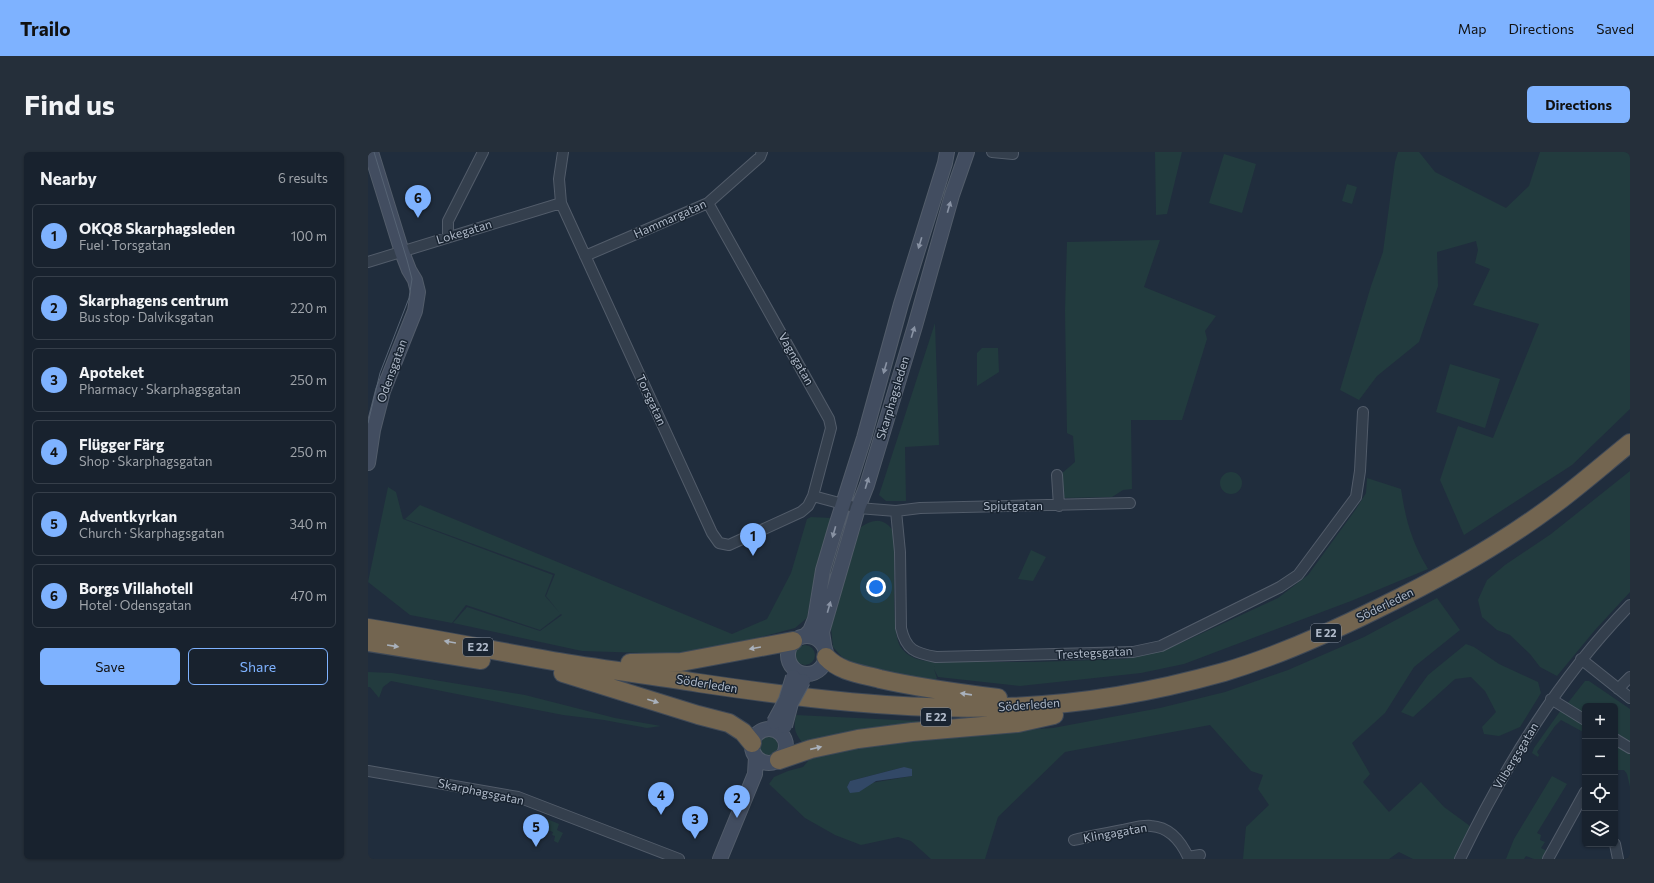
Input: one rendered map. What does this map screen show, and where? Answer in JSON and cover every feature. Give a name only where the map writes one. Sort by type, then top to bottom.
[{"type":"highway","name":"Söderleden","points":[[1050,710],[1173,685],[1226,671],[1297,646],[1350,622],[1398,599],[1459,566],[1506,538],[1551,507],[1630,443]]},
{"type":"highway","name":"Söderleden","points":[[368,628],[560,667],[754,703],[818,710],[968,718],[1157,700],[1258,672],[1309,652],[1407,605],[1463,576],[1558,514],[1630,456]]},
{"type":"highway","points":[[560,667],[682,662],[799,638]]},
{"type":"highway","name":"Söderleden","points":[[368,642],[560,667]]},
{"type":"highway","points":[[825,651],[831,662],[843,669],[916,687],[1050,710]]},
{"type":"highway","points":[[560,667],[698,716],[736,727],[743,732],[754,750]]},
{"type":"highway","points":[[775,762],[811,749],[858,739],[912,732],[1018,723],[1050,710]]},
{"type":"main road","name":"Odensgatan","points":[[368,463],[373,430],[383,392],[409,326],[411,300],[409,270],[371,152]]},
{"type":"main road","name":"Skarphagsleden","points":[[799,638],[810,630],[815,618],[823,570],[864,438],[901,304],[941,176],[947,152]]},
{"type":"main road","name":"Skarphagsleden","points":[[825,651],[822,632],[858,508],[867,485],[915,326],[952,195],[967,152]]},
{"type":"main road","points":[[729,859],[761,780],[775,762],[785,754],[787,748],[777,728],[786,700],[800,674],[821,669],[825,651],[819,640],[813,636],[799,638],[788,651],[789,660],[800,674]]},
{"type":"main road","points":[[720,859],[754,774],[754,750],[758,732],[777,728]]},
{"type":"main road","points":[[754,750],[764,762],[775,762]]},
{"type":"street","points":[[448,236],[448,222],[483,152]]},
{"type":"street","name":"Torsgatan","points":[[563,152],[559,179],[560,203],[712,533],[719,543],[729,545],[801,512],[808,506],[813,496]]},
{"type":"street","name":"Hammargatan","points":[[585,256],[708,203],[760,157],[762,152]]},
{"type":"street","points":[[992,152],[1013,154],[1013,152]]},
{"type":"street","name":"Lokegatan","points":[[368,262],[448,236],[560,203]]},
{"type":"street","name":"Vagngatan","points":[[708,203],[829,419],[831,428],[813,496]]},
{"type":"street","name":"Trestegsgatan","points":[[896,512],[900,552],[901,628],[903,639],[907,646],[918,654],[936,657],[1133,652],[1161,646],[1280,587],[1298,575],[1356,497],[1360,471],[1363,412]]},
{"type":"street","points":[[1057,475],[1059,506]]},
{"type":"street","points":[[813,496],[842,505],[896,512]]},
{"type":"street","name":"Spjutgatan","points":[[896,512],[920,508],[1130,504]]},
{"type":"street","name":"Vilbergsgatan","points":[[1460,859],[1492,796],[1551,699],[1581,659],[1630,605]]},
{"type":"street","points":[[1581,659],[1630,698]]},
{"type":"street","points":[[1618,689],[1630,677]]},
{"type":"street","points":[[1551,699],[1582,718]]},
{"type":"street","points":[[1616,739],[1630,748]]},
{"type":"street","name":"Skarphagsgatan","points":[[368,771],[518,797],[679,859]]},
{"type":"street","points":[[1548,859],[1582,800]]},
{"type":"street","name":"Klingagatan","points":[[1074,840],[1108,832],[1151,825],[1172,834],[1179,841],[1189,858]]},
{"type":"street","points":[[1616,847],[1618,859]]},
{"type":"street","points":[[1189,858],[1200,855]]},
{"type":"green space","points":[[1155,152],[1182,152],[1167,214],[1156,215]]},
{"type":"green space","points":[[1398,152],[1419,152],[1435,172],[1506,208],[1529,186],[1540,152],[1630,152],[1630,409],[1572,465],[1464,535],[1440,480],[1458,426],[1493,438],[1539,324],[1473,305],[1490,269],[1475,263],[1478,250],[1476,241],[1437,252],[1438,286],[1419,342],[1377,376],[1359,400],[1340,390],[1371,286],[1383,252],[1395,162]]},
{"type":"green space","points":[[1224,154],[1256,164],[1242,213],[1209,203]]},
{"type":"green space","points":[[1347,184],[1357,187],[1352,204],[1342,201]]},
{"type":"green space","points":[[1160,240],[1144,287],[1216,316],[1205,331],[1207,339],[1182,420],[1131,420],[1132,489],[1123,490],[1112,497],[1060,498],[1061,474],[1075,462],[1073,436],[1067,433],[1065,311],[1067,242]]},
{"type":"green space","points":[[935,323],[939,445],[905,447],[906,501],[886,501],[879,495]]},
{"type":"green space","points":[[982,348],[998,348],[999,372],[977,386],[977,353]]},
{"type":"green space","points":[[1450,364],[1500,379],[1485,428],[1436,412]]},
{"type":"green space","points":[[1630,471],[1630,592],[1595,630],[1557,676],[1540,667],[1530,654],[1510,635],[1497,630],[1482,617],[1478,600],[1487,580],[1505,565],[1551,534]]},
{"type":"green space","points":[[1231,472],[1239,475],[1242,483],[1239,491],[1231,494],[1223,491],[1220,483],[1223,475]]},
{"type":"green space","points":[[1367,478],[1401,489],[1405,511],[1413,539],[1428,569],[1351,601],[1184,664],[1141,673],[1020,686],[938,677],[934,669],[937,678],[931,684],[852,664],[841,656],[833,647],[831,628],[858,535],[861,527],[866,524],[876,521],[884,522],[895,533],[894,609],[895,625],[900,646],[910,656],[925,661],[1034,662],[1125,659],[1181,643],[1278,598],[1308,575],[1366,493]]},
{"type":"green space","points":[[388,487],[396,492],[403,519],[553,575],[545,596],[559,612],[546,596],[555,574],[405,519],[420,505],[732,634],[767,619],[791,573],[807,519],[811,517],[831,518],[814,580],[807,618],[795,628],[730,645],[677,654],[582,651],[453,623],[467,607],[540,631],[562,615],[561,614],[540,630],[466,605],[452,623],[410,615],[368,582]]},
{"type":"green space","points":[[1031,550],[1046,557],[1033,581],[1018,579]]},
{"type":"green space","points":[[1437,598],[1460,630],[1414,667],[1385,713],[1352,743],[1370,774],[1363,782],[1389,812],[1421,782],[1444,807],[1470,826],[1455,859],[1413,859],[1399,852],[1389,859],[1243,859],[1246,827],[1269,805],[1258,789],[1263,775],[1251,771],[1210,725],[1065,752],[998,817],[985,859],[931,859],[911,841],[898,837],[861,845],[835,835],[805,818],[769,784],[774,777],[803,767],[813,755],[904,738],[1053,728],[1160,708],[1225,692],[1288,670],[1364,637]],"holes":[[[904,767],[912,776],[847,787],[850,781]]]},
{"type":"green space","points":[[1466,644],[1474,647],[1499,664],[1538,682],[1541,693],[1520,727],[1499,736],[1484,734],[1482,727],[1496,712],[1485,691],[1471,677],[1455,679],[1413,717],[1401,712],[1428,675]]},
{"type":"green space","points":[[805,645],[812,648],[815,655],[812,662],[805,665],[798,662],[795,655],[798,648]]},
{"type":"green space","points":[[368,672],[392,673],[525,695],[615,718],[661,726],[647,728],[604,720],[563,715],[391,681],[383,687],[379,698],[370,687],[368,687]]},
{"type":"green space","points":[[1585,681],[1589,681],[1630,709],[1630,743],[1618,736],[1618,703],[1582,703],[1582,713],[1567,704]]},
{"type":"green space","points":[[1561,710],[1582,723],[1582,731],[1561,720],[1537,752],[1539,755],[1538,757],[1532,753]]},
{"type":"green space","points":[[796,715],[918,721],[918,726],[804,745],[796,731]]},
{"type":"green space","points":[[768,736],[775,739],[778,746],[775,753],[768,756],[761,753],[758,746],[761,739]]},
{"type":"green space","points":[[1618,745],[1630,753],[1630,787],[1627,774],[1624,770],[1618,770]]},
{"type":"green space","points":[[1552,776],[1567,784],[1537,833],[1541,835],[1540,840],[1545,842],[1541,848],[1547,851],[1542,859],[1534,859],[1526,856],[1524,859],[1506,859],[1514,839]]},
{"type":"green space","points":[[547,819],[559,824],[557,830],[563,833],[558,843],[554,841],[555,836],[552,835],[553,832],[543,828]]},
{"type":"water","points":[[904,767],[912,769],[912,776],[876,781],[859,792],[850,793],[847,787],[850,781]]},
{"type":"tram line","points":[[368,423],[380,373],[409,298],[412,279],[374,152]]},
{"type":"place","name":"Borgs Villahotell","points":[[418,218]]},
{"type":"place","name":"OKQ8 Skarphagsleden","points":[[753,556]]},
{"type":"place","name":"Flügger Färg","points":[[661,815]]},
{"type":"place","name":"Skarphagens centrum","points":[[737,818]]},
{"type":"place","name":"Apoteket","points":[[695,839]]},
{"type":"place","name":"Adventkyrkan","points":[[536,847]]}]
